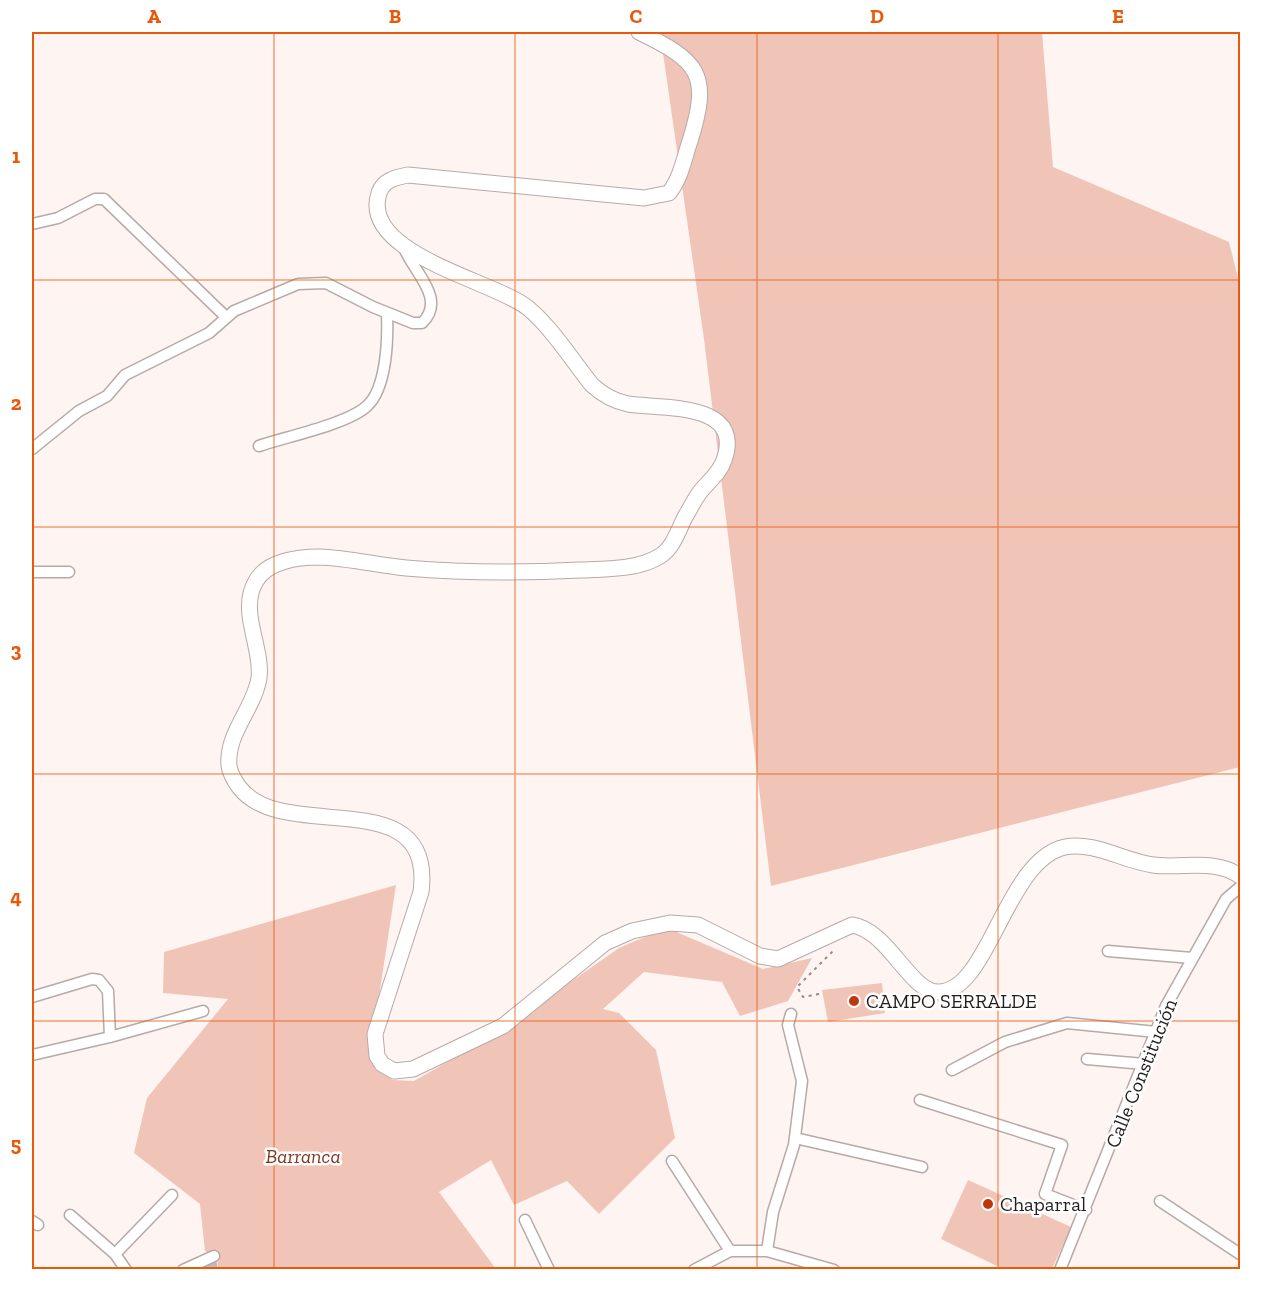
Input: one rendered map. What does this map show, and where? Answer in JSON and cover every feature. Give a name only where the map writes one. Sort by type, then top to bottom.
[{"type":"main road","points":[[639,32],[682,55],[691,66],[699,87],[700,109],[678,178],[669,193],[644,198],[418,175],[399,176],[390,180],[380,190],[377,209],[383,227],[428,261],[526,307],[592,385],[604,395],[626,403],[704,412],[718,423],[723,431],[727,448],[722,466],[696,498],[673,542],[660,556],[648,562],[611,569],[477,572],[407,568],[317,557],[269,567],[256,580],[252,590],[250,620],[259,673],[255,692],[231,744],[229,765],[235,782],[248,796],[271,809],[382,824],[408,839],[421,861],[423,876],[421,892],[375,1034],[377,1056],[382,1064],[394,1071],[413,1069],[449,1054],[503,1026],[605,943],[632,931],[670,923],[698,925],[760,956],[778,959],[852,925],[863,926],[874,933],[925,988],[938,993],[953,988],[969,976],[1023,881],[1046,856],[1063,848],[1082,846],[1134,863],[1175,868],[1207,864],[1228,868],[1240,876]]},
{"type":"street","points":[[32,224],[58,218],[95,199],[104,199],[225,316]]},
{"type":"street","points":[[32,449],[79,411],[107,396],[124,375],[210,333],[225,316],[298,284],[318,281],[326,283],[387,313],[418,324],[425,321],[431,309],[428,287],[408,260],[402,242]]},
{"type":"street","points":[[258,446],[330,423],[367,407],[381,381],[388,341],[387,313]]},
{"type":"street","points":[[32,572],[69,572]]},
{"type":"street","name":"Calle Constitución","points":[[1060,1269],[1086,1210],[1156,1032],[1192,958],[1226,899],[1240,887]]},
{"type":"street","points":[[1108,951],[1192,958]]},
{"type":"street","points":[[32,997],[92,979],[99,980],[105,984],[108,991],[110,1037]]},
{"type":"street","points":[[32,1055],[110,1037],[203,1011]]},
{"type":"street","points":[[767,1251],[773,1212],[781,1192],[795,1138],[802,1081],[788,1025],[791,1014]]},
{"type":"street","points":[[952,1070],[1005,1042],[1067,1023],[1156,1032]]},
{"type":"street","points":[[1087,1059],[1144,1064]]},
{"type":"street","points":[[920,1100],[1062,1146],[1045,1194],[1086,1210]]},
{"type":"street","points":[[795,1138],[922,1167]]},
{"type":"street","points":[[672,1161],[730,1251]]},
{"type":"street","points":[[115,1254],[172,1195]]},
{"type":"street","points":[[1160,1201],[1240,1254]]},
{"type":"street","points":[[70,1215],[115,1254],[126,1269]]},
{"type":"street","points":[[525,1220],[549,1269]]},
{"type":"street","points":[[694,1269],[730,1251],[767,1251],[834,1269]]},
{"type":"street","points":[[183,1269],[214,1256]]},
{"type":"path","points":[[819,994],[803,997],[797,987],[837,948]]},
{"type":"green space","points":[[660,32],[1042,32],[1053,167],[1229,242],[1240,286],[1240,767],[771,886],[704,339]]},
{"type":"green space","name":"Barranca","points":[[396,885],[370,1055],[375,1069],[393,1080],[414,1081],[493,1036],[619,948],[656,932],[674,931],[763,969],[812,958],[788,1001],[740,1016],[722,982],[644,972],[603,1009],[619,1013],[656,1050],[675,1138],[599,1214],[567,1181],[514,1205],[491,1160],[439,1192],[496,1269],[218,1269],[217,1258],[205,1251],[200,1204],[134,1153],[147,1098],[228,999],[163,993],[164,952]]},
{"type":"green space","name":"CAMPO SERRALDE","points":[[882,983],[885,1013],[828,1022],[822,990]]},
{"type":"green space","name":"Chaparral","points":[[968,1180],[1071,1227],[1052,1269],[1003,1269],[941,1239]]},
{"type":"building","points":[[216,1259],[218,1270],[188,1270]]},
{"type":"place","name":"CAMPO SERRALDE","points":[[854,1001]]},
{"type":"place","name":"Chaparral","points":[[988,1204]]}]
